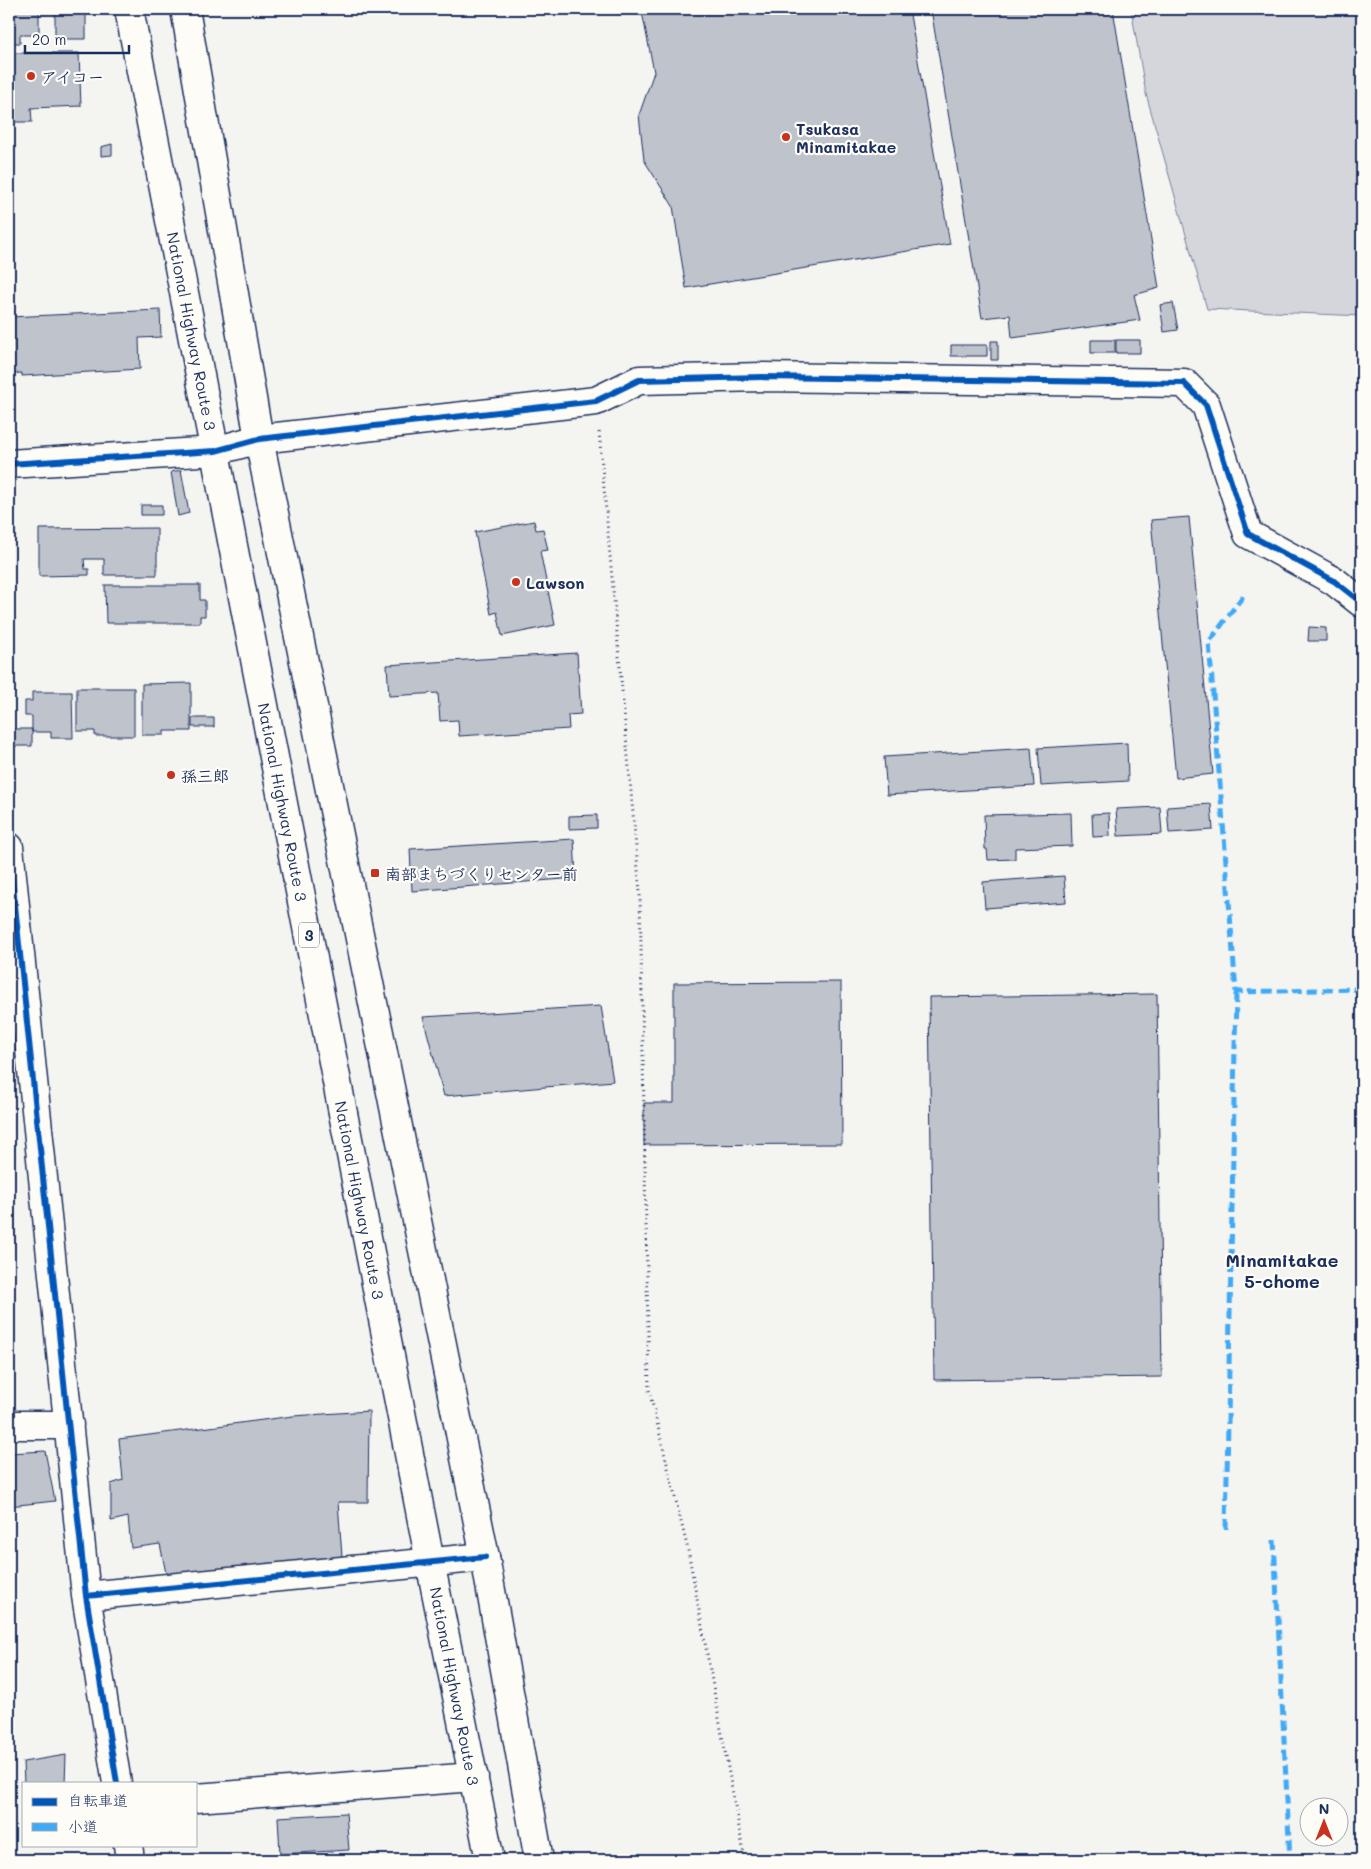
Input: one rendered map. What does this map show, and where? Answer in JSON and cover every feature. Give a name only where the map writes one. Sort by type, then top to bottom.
[{"type":"main road","name":"National Highway Route 3","points":[[129,9],[430,1562],[490,1860]]},
{"type":"main road","points":[[185,9],[259,439],[486,1556],[540,1860]]},
{"type":"main road","points":[[9,464],[215,451],[259,439],[596,401],[639,380],[762,378],[1184,383],[1206,404],[1248,534],[1334,581],[1362,603]]},
{"type":"main road","points":[[9,847],[86,1596],[117,1782]]},
{"type":"main road","points":[[9,1425],[69,1425]]},
{"type":"main road","points":[[86,1596],[486,1556]]},
{"type":"main road","points":[[198,1798],[474,1777]]},
{"type":"main road","points":[[128,1846],[130,1860]]},
{"type":"path","points":[[596,401],[640,892],[649,1390],[688,1550],[745,1860]]},
{"type":"shaded area","points":[[1131,9],[1362,9],[1362,316],[1207,309],[1146,94]]},
{"type":"building","points":[[9,9],[39,9],[39,35],[20,35],[20,43],[10,43]]},
{"type":"building","points":[[55,9],[86,9],[86,39],[55,39]]},
{"type":"building","name":"Tsukasa Minamitakae","points":[[661,9],[909,9],[950,244],[686,288],[673,206],[644,160],[639,115],[654,72],[642,12]]},
{"type":"building","points":[[931,9],[1113,9],[1159,288],[1134,295],[1140,320],[1012,338],[1010,315],[982,318]]},
{"type":"building","points":[[9,53],[79,53],[81,106],[31,108],[32,122],[9,122]]},
{"type":"building","points":[[112,144],[112,155],[101,156],[101,147]]},
{"type":"building","points":[[1173,303],[1178,330],[1164,332],[1160,305]]},
{"type":"building","points":[[160,310],[161,337],[139,338],[140,369],[22,376],[22,373],[9,374],[9,317]]},
{"type":"building","points":[[1091,340],[1115,340],[1115,353],[1091,353]]},
{"type":"building","points":[[1116,340],[1140,340],[1140,353],[1116,353]]},
{"type":"building","points":[[991,341],[998,341],[998,360],[991,360]]},
{"type":"building","points":[[951,345],[987,345],[987,356],[951,356]]},
{"type":"building","points":[[181,470],[189,513],[178,516],[171,472]]},
{"type":"building","points":[[141,505],[162,505],[162,515],[141,515]]},
{"type":"building","points":[[1189,517],[1213,774],[1176,778],[1151,520]]},
{"type":"building","name":"Lawson","points":[[534,521],[536,530],[543,529],[548,550],[540,551],[555,625],[502,636],[497,612],[491,614],[475,532]]},
{"type":"building","points":[[157,528],[157,575],[104,575],[104,559],[84,559],[85,569],[89,569],[89,575],[39,576],[39,529]]},
{"type":"building","points":[[105,585],[200,585],[200,600],[205,600],[205,616],[200,616],[200,623],[106,623]]},
{"type":"building","points":[[1309,627],[1326,628],[1326,641],[1308,641]]},
{"type":"building","points":[[577,653],[581,714],[568,715],[569,729],[459,736],[458,720],[440,721],[438,693],[389,696],[387,665]]},
{"type":"building","points":[[191,683],[191,731],[164,731],[164,735],[142,735],[142,684]]},
{"type":"building","points":[[77,688],[134,688],[134,736],[95,736],[95,731],[77,731]]},
{"type":"building","points":[[32,692],[72,692],[73,738],[51,738],[51,732],[32,732],[32,716],[25,716],[25,701],[32,701]]},
{"type":"building","points":[[192,718],[214,718],[214,727],[192,727]]},
{"type":"building","points":[[9,729],[32,729],[32,746],[9,746]]},
{"type":"building","points":[[1127,743],[1128,781],[1041,786],[1038,748]]},
{"type":"building","points":[[1031,748],[1034,786],[887,795],[884,757]]},
{"type":"building","points":[[1211,804],[1213,830],[1169,833],[1167,807]]},
{"type":"building","points":[[1160,807],[1162,834],[1118,836],[1116,809]]},
{"type":"building","points":[[1071,813],[1072,846],[1015,848],[1015,859],[988,860],[987,849],[985,849],[984,815]]},
{"type":"building","points":[[1109,813],[1110,836],[1093,837],[1092,814]]},
{"type":"building","points":[[597,815],[597,828],[569,829],[569,816]]},
{"type":"building","points":[[574,839],[576,878],[412,891],[410,849]]},
{"type":"building","points":[[1064,876],[1066,902],[985,908],[983,882]]},
{"type":"building","points":[[841,982],[842,1144],[644,1145],[644,1103],[674,1103],[674,983]]},
{"type":"building","points":[[1157,994],[1162,1377],[934,1380],[929,997]]},
{"type":"building","points":[[601,1006],[613,1081],[444,1096],[423,1017]]},
{"type":"building","points":[[369,1411],[368,1502],[338,1502],[343,1570],[169,1588],[160,1544],[131,1548],[128,1517],[111,1521],[111,1484],[123,1480],[119,1439],[293,1416]]},
{"type":"building","points":[[45,1451],[55,1501],[9,1506],[9,1453]]},
{"type":"building","points":[[66,1755],[65,1782],[24,1782],[23,1762]]},
{"type":"building","points":[[346,1813],[349,1850],[280,1854],[278,1817]]},
{"type":"marked path","points":[[1243,596],[1209,642],[1236,992],[1362,989]]},
{"type":"marked path","points":[[1226,1529],[1236,992]]},
{"type":"marked path","points":[[1274,1540],[1290,1860]]},
{"type":"cycle path","points":[[9,464],[215,451],[259,439],[596,401],[639,380],[762,377],[1184,383],[1206,405],[1248,534],[1334,581],[1362,603]]},
{"type":"cycle path","points":[[9,847],[86,1596],[117,1782]]},
{"type":"cycle path","points":[[86,1596],[485,1557]]},
{"type":"place","name":"アイコー","points":[[31,76]]},
{"type":"place","name":"Tsukasa Minamitakae","points":[[786,137]]},
{"type":"place","name":"Lawson","points":[[516,582]]},
{"type":"place","name":"孫三郎","points":[[171,775]]},
{"type":"place","name":"南部まちづくりセンター前","points":[[375,873]]},
{"type":"district","name":"Minamitakae 5-chome","points":[[1282,1270]]}]
